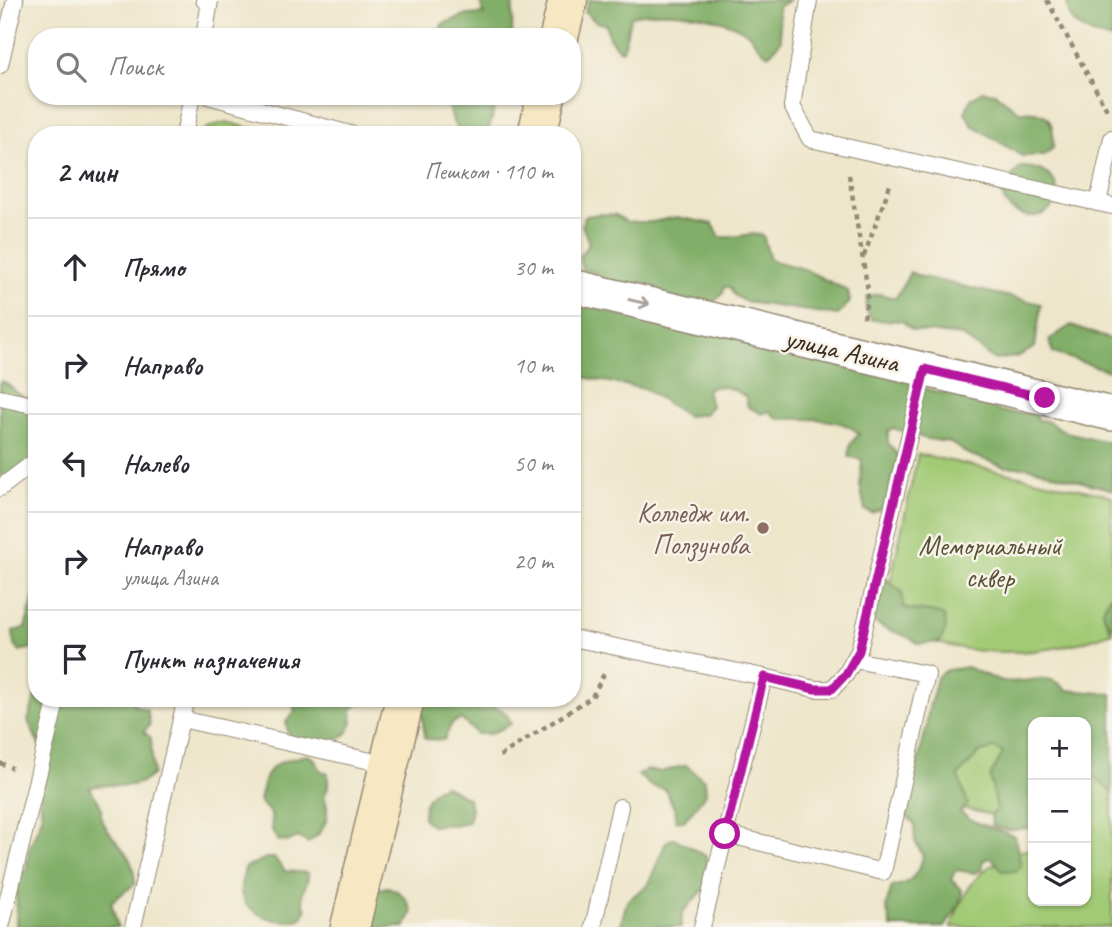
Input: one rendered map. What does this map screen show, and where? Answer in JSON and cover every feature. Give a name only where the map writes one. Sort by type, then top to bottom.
[{"type":"main road","points":[[561,28],[568,0]]},
{"type":"main road","points":[[539,126],[544,105]]},
{"type":"main road","points":[[350,927],[403,707]]},
{"type":"street","name":"улица Азина","points":[[581,288],[1112,414]]},
{"type":"lane","points":[[0,65],[15,0]]},
{"type":"lane","points":[[205,28],[208,0]]},
{"type":"lane","points":[[809,0],[792,106],[810,139],[1105,204],[1112,138]]},
{"type":"lane","points":[[186,126],[190,105]]},
{"type":"lane","points":[[242,105],[321,126]]},
{"type":"lane","points":[[581,640],[815,689],[832,689],[854,660],[862,639],[925,369]]},
{"type":"lane","points":[[0,398],[28,404]]},
{"type":"lane","points":[[0,488],[28,467]]},
{"type":"lane","points":[[725,834],[883,872],[927,674],[854,660]]},
{"type":"lane","points":[[702,927],[764,677]]},
{"type":"lane","points":[[1,927],[55,707]]},
{"type":"lane","points":[[133,927],[184,707]]},
{"type":"lane","points":[[181,719],[389,765]]},
{"type":"lane","points":[[593,927],[620,807]]},
{"type":"path","points":[[1047,0],[1112,120]]},
{"type":"path","points":[[844,147],[868,291]]},
{"type":"path","points":[[863,257],[898,159]]},
{"type":"path","points":[[581,704],[592,697],[618,647]]},
{"type":"path","points":[[500,756],[576,707]]},
{"type":"green space","points":[[479,0],[513,0],[512,28],[441,28],[442,24],[467,15],[484,14]]},
{"type":"green space","points":[[589,0],[789,0],[778,7],[781,41],[769,55],[761,50],[746,32],[734,26],[720,20],[675,13],[631,16],[623,50],[618,49],[609,38],[606,24],[596,22],[585,12]]},
{"type":"green space","points":[[1067,0],[1112,0],[1112,40],[1088,32],[1075,23]]},
{"type":"green space","points":[[982,91],[995,93],[1020,112],[1044,115],[1053,131],[1053,148],[1044,155],[1022,156],[972,125],[965,112],[971,99]]},
{"type":"green space","points":[[448,105],[495,105],[490,126],[454,124]]},
{"type":"green space","points":[[226,122],[242,126],[213,126]]},
{"type":"green space","points":[[1021,167],[1038,169],[1050,176],[1056,185],[1054,204],[1047,212],[1036,216],[1023,215],[1005,202],[1000,188]]},
{"type":"green space","points":[[616,215],[627,222],[652,222],[677,217],[713,224],[720,237],[763,235],[770,260],[804,269],[848,291],[850,302],[838,315],[746,302],[734,295],[730,287],[725,287],[721,296],[713,302],[627,291],[610,285],[593,272],[582,270],[581,254],[589,244],[582,225],[585,216]]},
{"type":"green space","points":[[910,272],[1041,304],[1035,347],[1019,356],[995,360],[962,336],[912,330],[902,321],[872,320],[866,310],[867,297],[879,294],[896,298]]},
{"type":"green space","points":[[581,302],[620,315],[651,317],[887,373],[944,394],[949,387],[983,396],[983,403],[1001,411],[1035,412],[1038,420],[1047,421],[1066,432],[1112,443],[1112,490],[1028,467],[1006,467],[968,454],[949,442],[927,439],[893,428],[888,431],[888,443],[899,457],[883,508],[872,513],[865,510],[860,485],[862,459],[849,457],[850,444],[859,434],[852,428],[832,421],[778,419],[769,411],[762,414],[748,407],[746,397],[733,389],[723,387],[707,389],[711,406],[705,414],[687,416],[645,389],[581,377]]},
{"type":"green space","points":[[1071,325],[1112,340],[1112,372],[1053,353],[1049,340]]},
{"type":"green space","points":[[3,381],[28,399],[28,479],[0,483],[0,382]]},
{"type":"green space","name":"Мемориальный сквер","points":[[918,454],[1112,496],[1112,632],[1055,648],[996,652],[937,643],[882,620]]},
{"type":"green space","points":[[877,576],[886,579],[902,592],[903,607],[944,616],[946,629],[940,642],[919,644],[881,627],[870,618]]},
{"type":"green space","points":[[1112,592],[1112,628],[1110,628],[1102,611]]},
{"type":"green space","points":[[28,618],[28,649],[19,651],[14,644],[13,631],[25,628]]},
{"type":"green space","points":[[967,667],[1004,681],[1045,679],[1052,680],[1066,690],[1112,694],[1112,793],[1091,776],[1091,717],[1028,717],[1028,828],[1011,830],[992,825],[991,815],[997,810],[990,777],[1003,753],[994,748],[979,753],[958,776],[968,804],[960,812],[979,823],[1015,837],[1021,866],[1016,871],[1002,871],[992,858],[983,860],[982,869],[974,873],[956,870],[951,879],[962,891],[959,904],[945,927],[891,927],[886,906],[892,886],[913,877],[923,856],[915,841],[914,823],[905,815],[937,677],[947,670]]},
{"type":"green space","points":[[32,707],[139,707],[147,710],[150,724],[144,732],[151,738],[153,774],[137,784],[90,788],[100,805],[101,818],[106,828],[127,855],[134,872],[135,884],[111,902],[118,927],[16,927],[17,873],[26,871],[29,849],[42,817],[40,796],[43,753],[28,721]]},
{"type":"green space","points":[[294,707],[355,707],[348,732],[332,741],[289,737],[286,722],[295,711]]},
{"type":"green space","points":[[421,707],[492,707],[504,712],[511,724],[490,734],[477,734],[461,719],[452,723],[444,740],[425,739]]},
{"type":"green space","points":[[967,723],[1020,736],[1001,817],[948,805]]},
{"type":"green space","points":[[307,755],[314,758],[321,771],[328,773],[328,788],[324,796],[327,816],[323,828],[308,843],[298,837],[287,842],[277,840],[272,830],[271,814],[259,801],[265,779],[278,764]]},
{"type":"green space","points":[[686,765],[705,781],[706,794],[684,821],[675,820],[676,812],[665,789],[651,786],[638,775],[646,770],[661,772]]},
{"type":"green space","points":[[1112,765],[1112,927],[951,927],[964,897],[980,875],[1002,859],[1028,849],[1028,906],[1091,906],[1091,766]]},
{"type":"green space","points":[[444,785],[468,798],[471,808],[468,822],[432,826],[423,818],[428,798],[434,790]]},
{"type":"green space","points":[[674,838],[706,856],[709,884],[682,913],[681,927],[620,927],[627,901],[648,885],[666,842]]},
{"type":"green space","points":[[266,858],[274,858],[285,871],[308,873],[302,897],[306,910],[302,918],[285,921],[265,917],[249,907],[243,899],[241,888],[245,868]]},
{"type":"green space","points":[[387,887],[400,893],[410,907],[412,912],[405,927],[365,927],[371,891]]},
{"type":"place","name":"Колледж им. Ползунова","points":[[763,528]]},
{"type":"route","points":[[725,834],[764,677],[815,689],[832,689],[846,674],[859,651],[925,369],[1045,398]]}]
